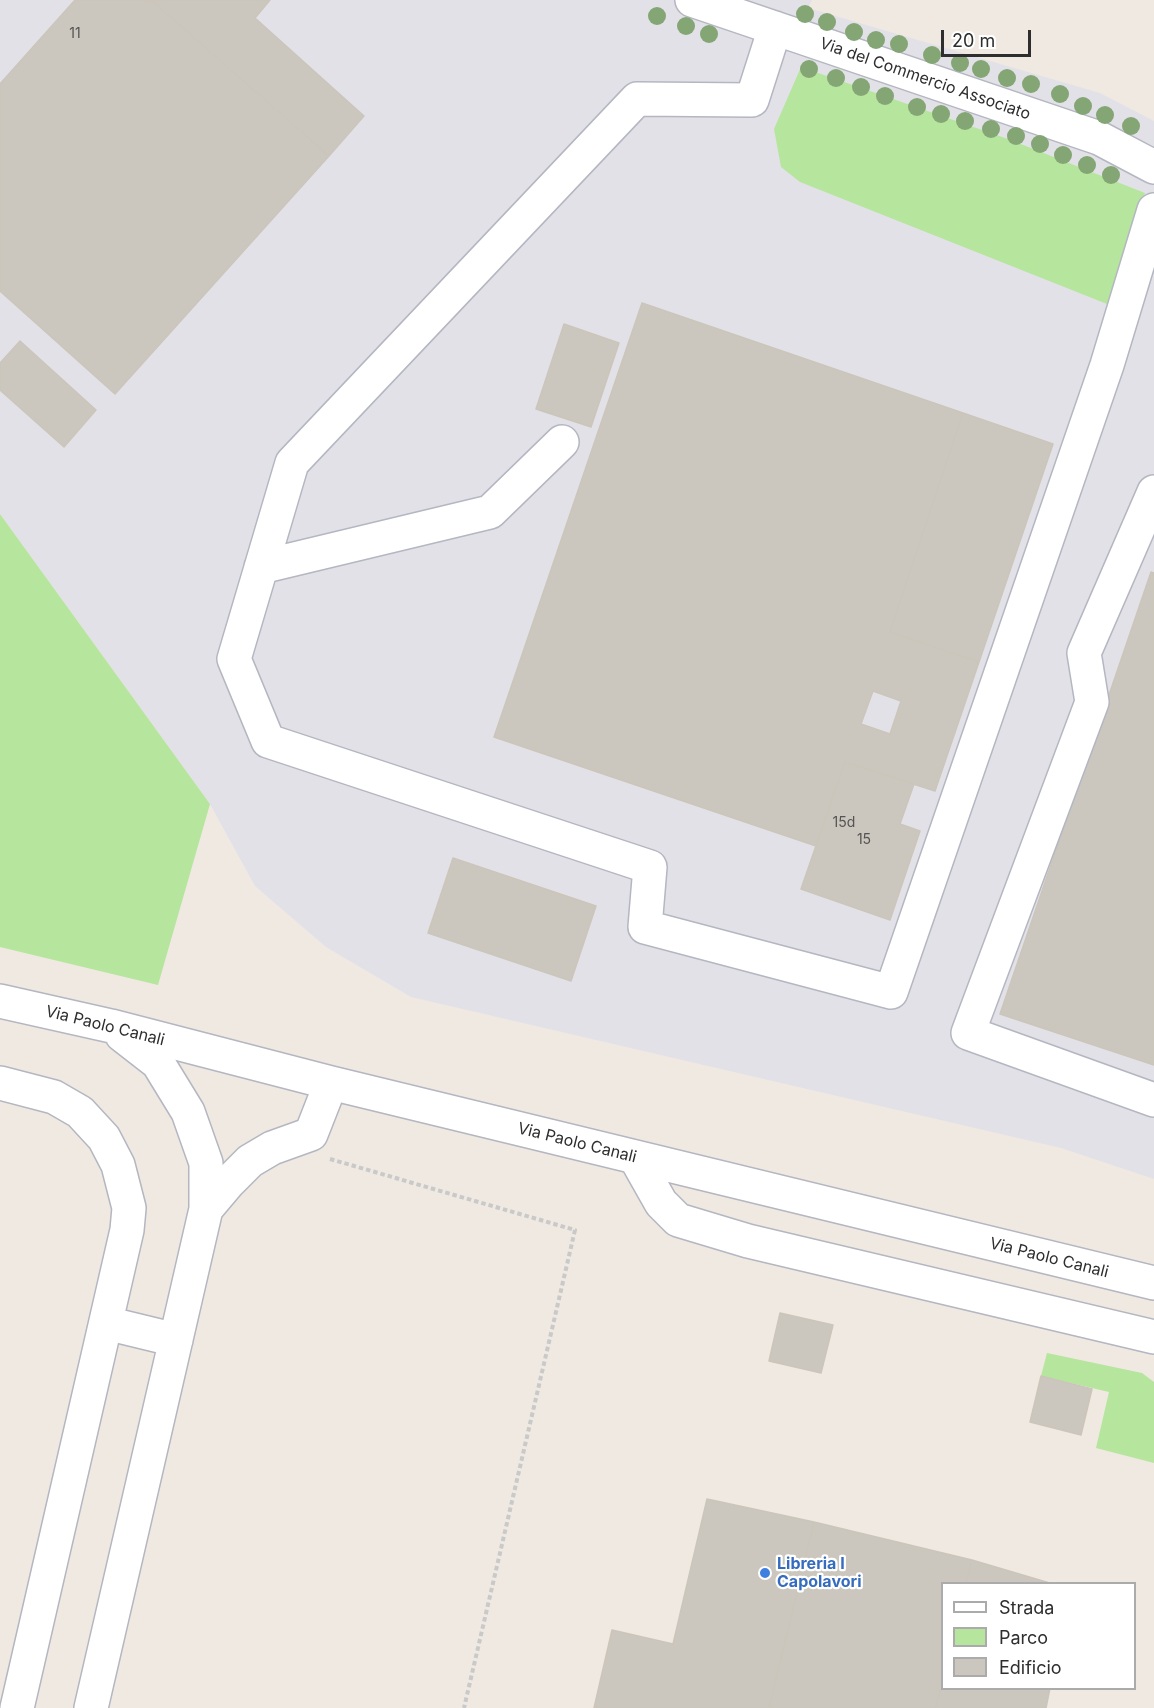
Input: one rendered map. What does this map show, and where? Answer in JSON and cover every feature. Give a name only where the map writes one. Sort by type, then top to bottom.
[{"type":"street","name":"Via del Commercio Associato","points":[[692,0],[1099,138],[1154,167]]},
{"type":"street","points":[[775,28],[752,100],[637,99],[292,463],[234,658],[268,741],[650,867],[645,927],[891,992],[1107,364],[1154,210]]},
{"type":"street","points":[[261,567],[490,512],[562,442]]},
{"type":"street","points":[[1154,492],[1084,653],[1092,702],[969,1033],[1154,1100]]},
{"type":"street","name":"Via Paolo Canali","points":[[0,1001],[111,1026],[331,1083],[1154,1283]]},
{"type":"street","points":[[91,1708],[206,1209],[206,1163],[188,1112],[158,1063],[111,1026]]},
{"type":"street","points":[[0,1083],[54,1097],[80,1112],[104,1138],[118,1165],[129,1208],[127,1230],[17,1708]]},
{"type":"street","points":[[206,1209],[250,1161],[272,1148],[311,1134],[331,1083]]},
{"type":"street","points":[[635,1157],[662,1203],[678,1220],[748,1241],[1154,1337]]},
{"type":"street","points":[[106,1323],[176,1340]]},
{"type":"path","points":[[300,1138],[314,1155],[575,1230],[464,1708]]},
{"type":"shaded area","points":[[0,0],[812,0],[808,8],[1100,93],[1154,121],[1154,1179],[1061,1148],[411,997],[326,947],[255,886],[210,804],[0,514]]},
{"type":"green space","points":[[801,67],[1008,139],[1145,193],[1107,304],[800,182],[781,167],[774,129]]},
{"type":"green space","points":[[0,514],[210,804],[158,985],[0,947]]},
{"type":"green space","points":[[1047,1353],[1142,1373],[1154,1382],[1154,1463],[1096,1448],[1109,1392],[1041,1376]]},
{"type":"building","points":[[75,0],[151,0],[329,156],[115,394],[0,291],[0,84]]},
{"type":"building","points":[[151,0],[270,0],[255,18],[364,116],[329,156]]},
{"type":"building","points":[[642,303],[963,413],[890,632],[979,662],[935,791],[845,762],[816,846],[494,737]],"holes":[[[873,691],[901,701],[890,734],[861,724]]]},
{"type":"building","points":[[564,324],[619,343],[591,427],[536,409]]},
{"type":"building","points":[[20,341],[96,410],[64,447],[0,390],[0,363]]},
{"type":"building","points":[[963,413],[1053,444],[979,662],[890,632]]},
{"type":"building","points":[[1151,572],[1154,573],[1154,1065],[1000,1014]]},
{"type":"building","points":[[845,762],[914,784],[900,824],[920,831],[890,920],[801,889]]},
{"type":"building","points":[[453,858],[596,906],[571,981],[428,933]]},
{"type":"building","points":[[780,1313],[833,1325],[821,1373],[769,1361]]},
{"type":"building","points":[[1041,1376],[1092,1389],[1081,1435],[1030,1422]]},
{"type":"building","points":[[707,1499],[814,1522],[769,1708],[594,1708],[612,1630],[673,1644]]},
{"type":"building","points":[[814,1522],[972,1560],[966,1582],[941,1582],[941,1687],[936,1708],[769,1708]]},
{"type":"building","points":[[972,1560],[1046,1582],[966,1582]]},
{"type":"building","points":[[941,1687],[941,1690],[1050,1690],[1046,1708],[936,1708]]},
{"type":"place","name":"Libreria I Capolavori","points":[[765,1573]]}]
